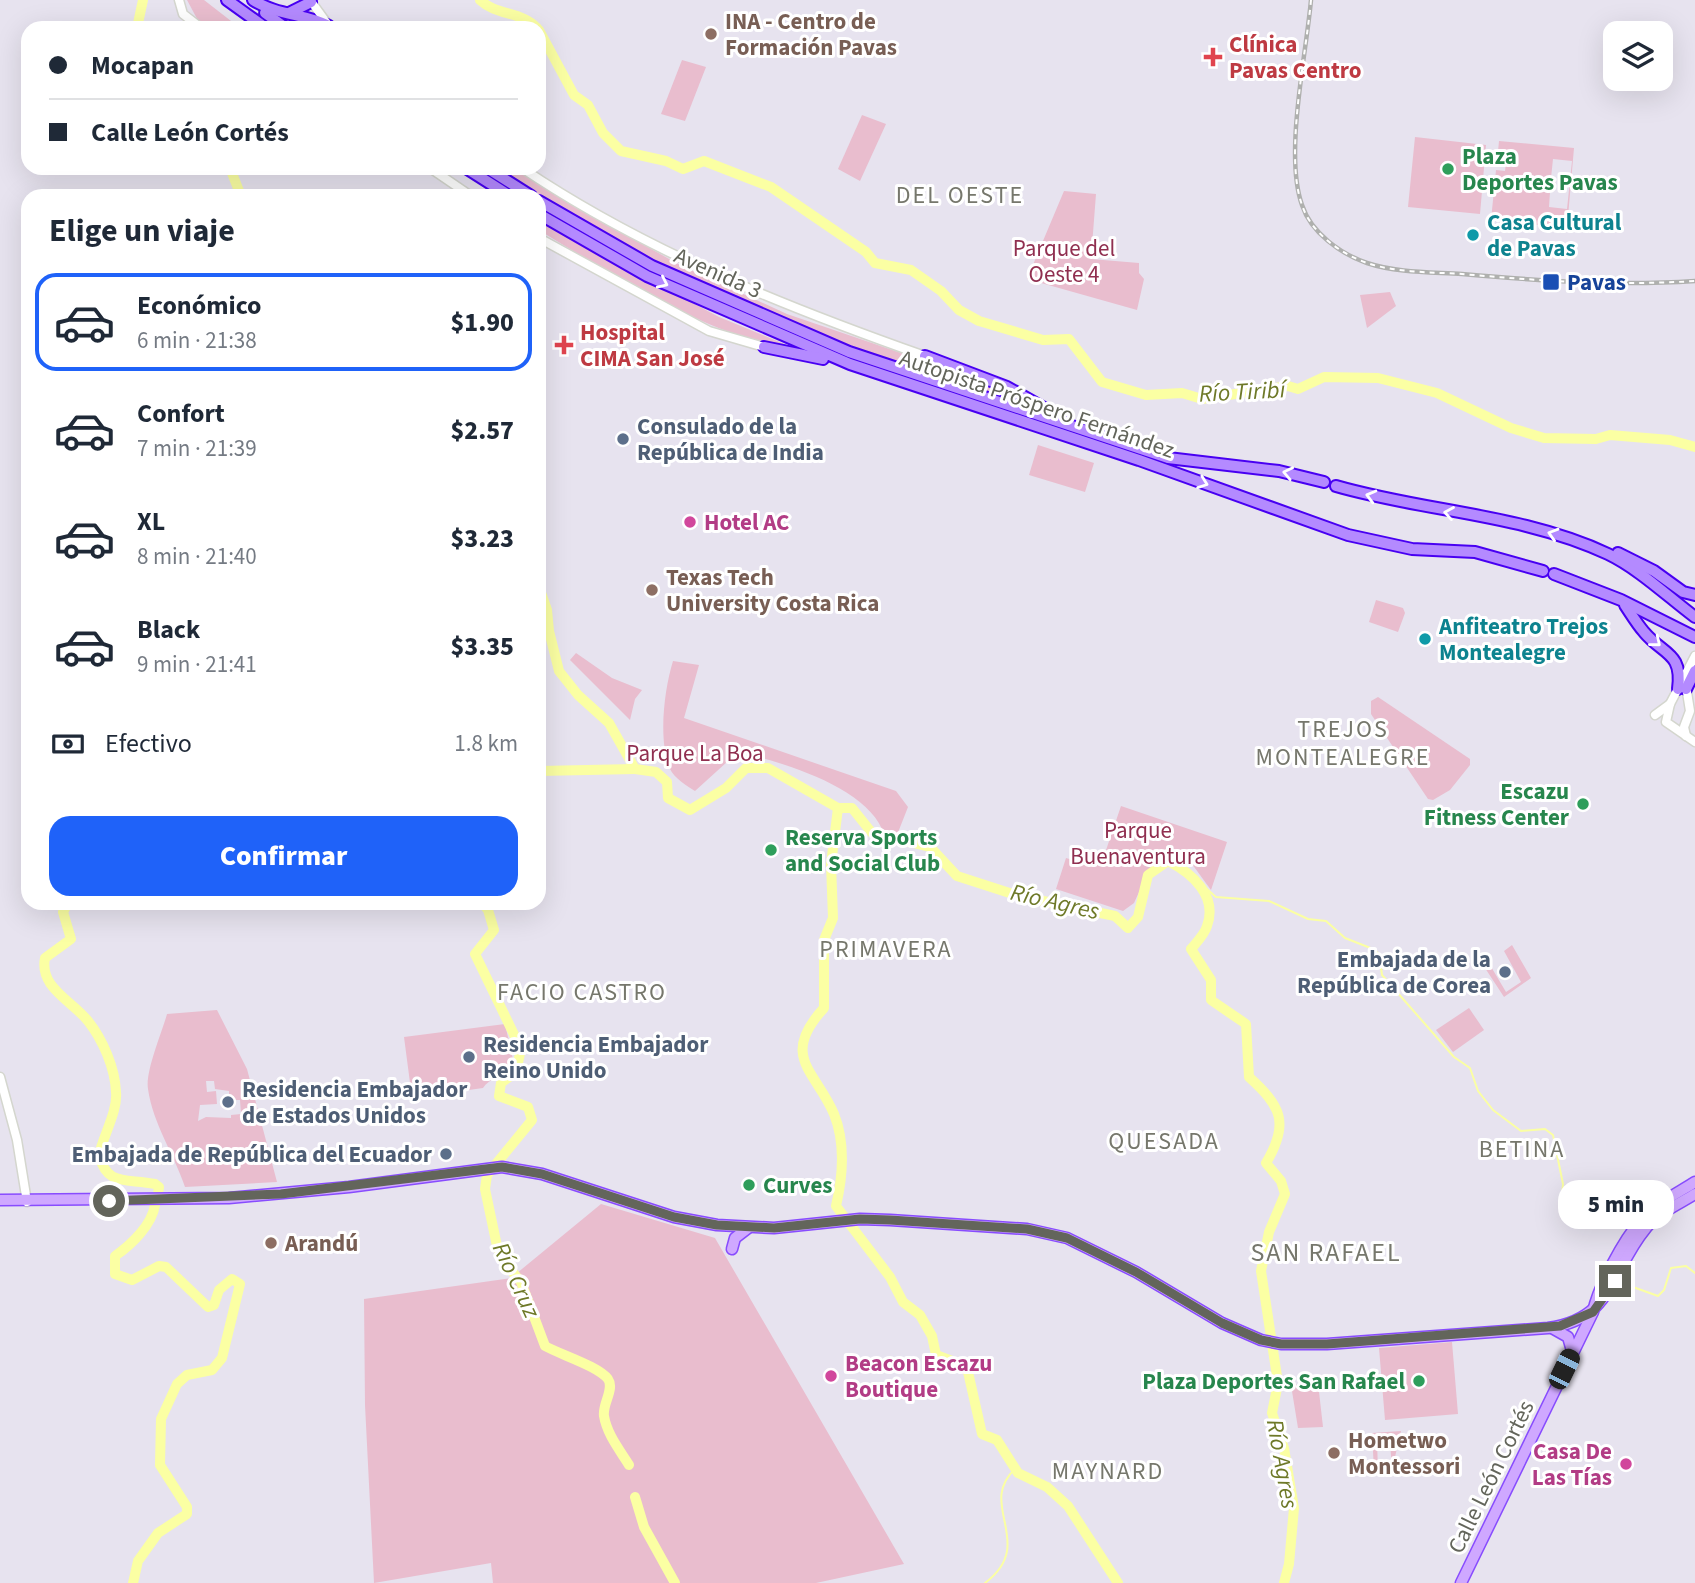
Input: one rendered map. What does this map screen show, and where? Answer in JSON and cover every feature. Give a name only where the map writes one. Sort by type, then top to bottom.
[{"type":"highway","points":[[220,0],[245,21]]},
{"type":"highway","points":[[227,0],[256,21]]},
{"type":"highway","points":[[246,0],[276,21]]},
{"type":"highway","points":[[253,0],[273,12],[289,13],[312,21]]},
{"type":"highway","points":[[289,13],[299,0]]},
{"type":"highway","points":[[289,13],[310,1]]},
{"type":"highway","points":[[477,175],[499,189]]},
{"type":"highway","points":[[498,175],[520,189]]},
{"type":"highway","name":"Autopista Próspero Fernández","points":[[546,205],[652,266],[802,334],[1107,440],[1168,458],[1279,471],[1324,482]]},
{"type":"highway","name":"Autopista Próspero Fernández","points":[[546,218],[647,276],[850,364],[1139,460],[1348,535],[1412,550],[1475,552],[1548,572],[1621,600],[1695,637]]},
{"type":"highway","points":[[764,347],[850,364]]},
{"type":"highway","points":[[925,356],[1007,387],[1042,410],[1107,440]]},
{"type":"highway","points":[[1336,486],[1406,505],[1518,524],[1582,543],[1635,561],[1682,592],[1695,595]]},
{"type":"highway","points":[[1582,543],[1628,566],[1695,617]]},
{"type":"highway","points":[[1621,600],[1644,633],[1676,662],[1682,689]]},
{"type":"highway","points":[[1682,689],[1692,670]]},
{"type":"main road","points":[[0,1200],[27,1202],[229,1198],[349,1187],[502,1167],[542,1174],[674,1217],[748,1228],[860,1219],[1027,1229],[1067,1238],[1136,1272],[1222,1323],[1261,1340],[1275,1343],[1327,1344],[1548,1328],[1572,1323],[1593,1312]]},
{"type":"main road","name":"Calle León Cortés","points":[[1593,1312],[1595,1300],[1642,1219],[1695,1182]]},
{"type":"main road","name":"Calle León Cortés","points":[[1461,1583],[1593,1312],[1602,1303],[1648,1225],[1695,1194]]},
{"type":"main road","points":[[732,1249],[735,1238],[748,1228]]},
{"type":"main road","points":[[1572,1323],[1595,1300]]},
{"type":"main road","points":[[1548,1328],[1563,1332],[1569,1337],[1572,1352]]},
{"type":"street","points":[[179,0],[183,14],[192,21]]},
{"type":"street","points":[[310,1],[325,21]]},
{"type":"street","points":[[440,175],[461,189]]},
{"type":"street","name":"Avenida 3","points":[[534,175],[600,214],[705,269],[833,323],[925,356]]},
{"type":"street","points":[[546,243],[709,331],[764,347]]},
{"type":"street","points":[[1692,670],[1695,656]]},
{"type":"street","points":[[1669,716],[1682,689]]},
{"type":"street","points":[[1682,689],[1690,710],[1686,736]]},
{"type":"street","points":[[1655,715],[1687,719]]},
{"type":"street","points":[[1669,716],[1678,721],[1687,719]]},
{"type":"street","points":[[1669,716],[1686,736],[1695,742]]},
{"type":"street","points":[[0,1077],[17,1140],[27,1202]]},
{"type":"green space","points":[[187,0],[204,0],[231,21],[198,21]]},
{"type":"green space","points":[[682,60],[706,67],[685,121],[661,114]]},
{"type":"green space","points":[[862,115],[886,124],[860,181],[838,169]]},
{"type":"green space","name":"Plaza Deportes Pavas","points":[[1415,137],[1486,145],[1480,214],[1408,207]]},
{"type":"green space","points":[[1499,141],[1574,148],[1567,228],[1491,220],[1496,170],[1505,171],[1506,163],[1497,162]],"holes":[[[1553,159],[1572,161],[1567,209],[1549,207],[1550,192],[1542,191],[1544,178],[1551,178]]]},
{"type":"green space","points":[[507,175],[524,175],[680,265],[787,314],[954,371],[1007,393],[1021,404],[848,349],[738,306],[614,242],[574,218],[546,201],[546,189],[528,189]]},
{"type":"green space","name":"Parque del Oeste 4","points":[[1064,191],[1096,194],[1091,259],[1139,263],[1139,273],[1144,279],[1137,310],[1027,279]]},
{"type":"green space","points":[[546,225],[719,317],[792,347],[731,333],[696,319],[546,234]]},
{"type":"green space","points":[[1390,292],[1396,306],[1367,328],[1360,295]]},
{"type":"green space","points":[[1038,445],[1094,463],[1085,492],[1029,475]]},
{"type":"green space","points":[[1376,600],[1403,608],[1405,613],[1398,632],[1369,622]]},
{"type":"green space","points":[[576,653],[612,678],[642,690],[635,699],[630,720],[570,660]]},
{"type":"green space","name":"Parque La Boa","points":[[673,661],[699,665],[684,718],[896,791],[908,807],[897,835],[882,829],[858,800],[840,788],[798,769],[756,756],[738,752],[695,791],[681,782],[674,776],[666,758],[663,730],[667,686]]},
{"type":"green space","points":[[1378,697],[1470,759],[1470,765],[1450,790],[1433,800],[1428,799],[1371,714],[1371,701]]},
{"type":"green space","name":"Parque Buenaventura","points":[[1121,806],[1227,842],[1211,890],[1192,864],[1168,856],[1149,870],[1134,903],[1123,911],[1056,889],[1066,858],[1083,863],[1104,856]]},
{"type":"green space","points":[[1512,945],[1531,978],[1504,997],[1485,968],[1490,965],[1506,992],[1521,982],[1504,951]]},
{"type":"green space","points":[[1469,1008],[1484,1030],[1453,1052],[1436,1030]]},
{"type":"green space","points":[[217,1010],[247,1069],[277,1182],[185,1187],[154,1114],[148,1089],[151,1063],[167,1014]],"holes":[[[206,1081],[214,1081],[215,1089],[229,1091],[229,1100],[240,1100],[241,1114],[231,1115],[231,1118],[206,1117],[198,1121],[200,1105],[217,1104],[216,1091],[207,1092]]]},
{"type":"green space","points":[[505,1024],[514,1064],[483,1088],[412,1098],[404,1037]]},
{"type":"green space","points":[[601,1204],[715,1238],[904,1564],[816,1583],[493,1583],[491,1563],[374,1583],[365,1405],[364,1299],[511,1278]]},
{"type":"green space","name":"Plaza Deportes San Rafael","points":[[1452,1342],[1458,1414],[1385,1420],[1379,1348]]},
{"type":"green space","points":[[1318,1383],[1323,1427],[1298,1428],[1291,1385]]},
{"type":"green space","points":[[1401,1431],[1392,1470],[1390,1442],[1377,1442],[1378,1470],[1374,1470],[1372,1433]]},
{"type":"waterway","name":"Río Agres","points":[[138,21],[143,0]]},
{"type":"waterway","name":"Río Tiribí","points":[[480,0],[494,9],[528,21]]},
{"type":"waterway","name":"Río Tiribí","points":[[546,43],[574,95],[588,105],[603,133],[621,151],[666,161],[683,169],[704,161],[771,187],[866,252],[875,263],[911,270],[941,291],[959,310],[979,321],[1043,340],[1069,339],[1102,382],[1146,395],[1182,393],[1202,399],[1288,386],[1298,389],[1324,377],[1378,378],[1437,393],[1511,428],[1544,438],[1596,439],[1610,435],[1670,440],[1695,447]]},
{"type":"waterway","name":"Río Agres","points":[[233,175],[238,189]]},
{"type":"waterway","name":"Río Agres","points":[[546,607],[559,671],[578,695],[609,723],[635,769],[656,772],[667,782],[668,798],[690,810],[726,788],[746,768],[768,768],[838,808],[852,808],[872,833],[930,847],[957,876],[1019,896],[1115,916],[1128,928],[1138,917],[1148,875],[1168,861],[1186,872],[1201,887],[1209,905],[1209,915],[1204,932],[1191,949],[1211,980],[1211,1000],[1246,1024],[1249,1077],[1275,1106],[1280,1126],[1266,1163],[1281,1181],[1285,1194],[1269,1232],[1261,1271],[1278,1383],[1272,1413],[1284,1448],[1294,1508],[1289,1564],[1284,1583]]},
{"type":"waterway","name":"Río Cruz","points":[[546,771],[635,769]]},
{"type":"waterway","points":[[838,808],[831,864],[833,918],[824,940],[824,1008],[804,1039],[803,1052],[805,1063],[827,1099],[838,1125],[842,1172],[836,1206],[890,1277],[903,1302],[920,1315],[932,1336],[936,1355],[960,1364],[968,1372],[982,1434],[997,1440],[1018,1473],[1047,1487],[1068,1506],[1118,1583]]},
{"type":"waterway","points":[[1200,883],[1216,897],[1269,901],[1308,919],[1326,921],[1345,938],[1379,954],[1382,975],[1454,1057],[1470,1068],[1478,1091],[1493,1110],[1521,1131],[1545,1129],[1553,1135],[1563,1184],[1561,1206],[1578,1218],[1597,1220]]},
{"type":"waterway","points":[[64,910],[71,939],[45,958],[44,968],[51,985],[88,1021],[111,1064],[116,1099],[99,1155],[107,1172],[113,1177],[155,1184],[159,1187],[158,1194]]},
{"type":"waterway","name":"Río Cruz","points":[[488,910],[494,930],[475,954],[521,1049],[516,1072],[501,1083],[499,1096],[528,1107],[532,1120],[487,1175],[485,1189],[497,1246],[504,1262],[521,1282],[545,1346],[588,1365],[608,1379],[610,1387],[604,1416],[614,1441],[629,1465]]},
{"type":"waterway","points":[[133,1583],[138,1561],[158,1533],[187,1514],[187,1507],[160,1465],[161,1419],[177,1384],[187,1375],[212,1370],[222,1358],[240,1284],[232,1279],[219,1290],[214,1305],[208,1307],[166,1267],[159,1266],[132,1280],[115,1274],[115,1256],[140,1234],[150,1220],[155,1205]]},
{"type":"waterway","points":[[1621,1277],[1633,1287],[1658,1296],[1664,1290],[1671,1268],[1686,1266],[1695,1273]]},
{"type":"waterway","points":[[985,1583],[1000,1568],[1007,1553],[1001,1496],[1005,1483],[1015,1469]]},
{"type":"waterway","name":"Río Cruz","points":[[635,1497],[644,1527],[675,1583]]},
{"type":"railway","points":[[1311,0],[1298,105],[1295,160],[1297,184],[1302,205],[1312,225],[1337,248],[1367,263],[1414,272],[1578,282],[1695,281]]},
{"type":"place","name":"INA - Centro de Formación Pavas","points":[[711,34]]},
{"type":"place","name":"Clínica Pavas Centro","points":[[1213,57]]},
{"type":"place","name":"Plaza Deportes Pavas","points":[[1448,169]]},
{"type":"place","name":"Casa Cultural de Pavas","points":[[1473,235]]},
{"type":"place","name":"Pavas","points":[[1551,282]]},
{"type":"place","name":"Hospital CIMA San José","points":[[564,345]]},
{"type":"place","name":"Consulado de la República de India","points":[[623,439]]},
{"type":"place","name":"Hotel AC","points":[[690,522]]},
{"type":"place","name":"Texas Tech University Costa Rica","points":[[652,590]]},
{"type":"place","name":"Anfiteatro Trejos Montealegre","points":[[1425,639]]},
{"type":"place","name":"Escazu Fitness Center","points":[[1583,804]]},
{"type":"place","name":"Reserva Sports and Social Club","points":[[771,850]]},
{"type":"place","name":"Embajada de la República de Corea","points":[[1505,972]]},
{"type":"place","name":"Residencia Embajador Reino Unido","points":[[469,1057]]},
{"type":"place","name":"Residencia Embajador de Estados Unidos","points":[[228,1102]]},
{"type":"place","name":"Embajada de República del Ecuador","points":[[446,1154]]},
{"type":"place","name":"Curves","points":[[749,1185]]},
{"type":"place","name":"Arandú","points":[[271,1243]]},
{"type":"place","name":"Beacon Escazu Boutique","points":[[831,1376]]},
{"type":"place","name":"Plaza Deportes San Rafael","points":[[1419,1381]]},
{"type":"place","name":"Hometwo Montessori","points":[[1334,1453]]},
{"type":"place","name":"Casa De Las Tías","points":[[1626,1464]]},
{"type":"district","name":"DEL OESTE","points":[[960,195]]},
{"type":"district","name":"TREJOS MONTEALEGRE","points":[[1343,743]]},
{"type":"district","name":"PRIMAVERA","points":[[886,949]]},
{"type":"district","name":"FACIO CASTRO","points":[[582,992]]},
{"type":"district","name":"QUESADA","points":[[1164,1141]]},
{"type":"district","name":"BETINA","points":[[1522,1149]]},
{"type":"district","name":"SAN RAFAEL","points":[[1326,1252]]},
{"type":"district","name":"MAYNARD","points":[[1108,1471]]},
{"type":"route","points":[[109,1201],[178,1201],[281,1194],[502,1167],[542,1174],[674,1217],[731,1227],[774,1228],[860,1219],[1027,1229],[1067,1238],[1158,1284],[1222,1323],[1261,1340],[1281,1344],[1327,1344],[1560,1326],[1593,1312],[1602,1303],[1615,1281]]}]
